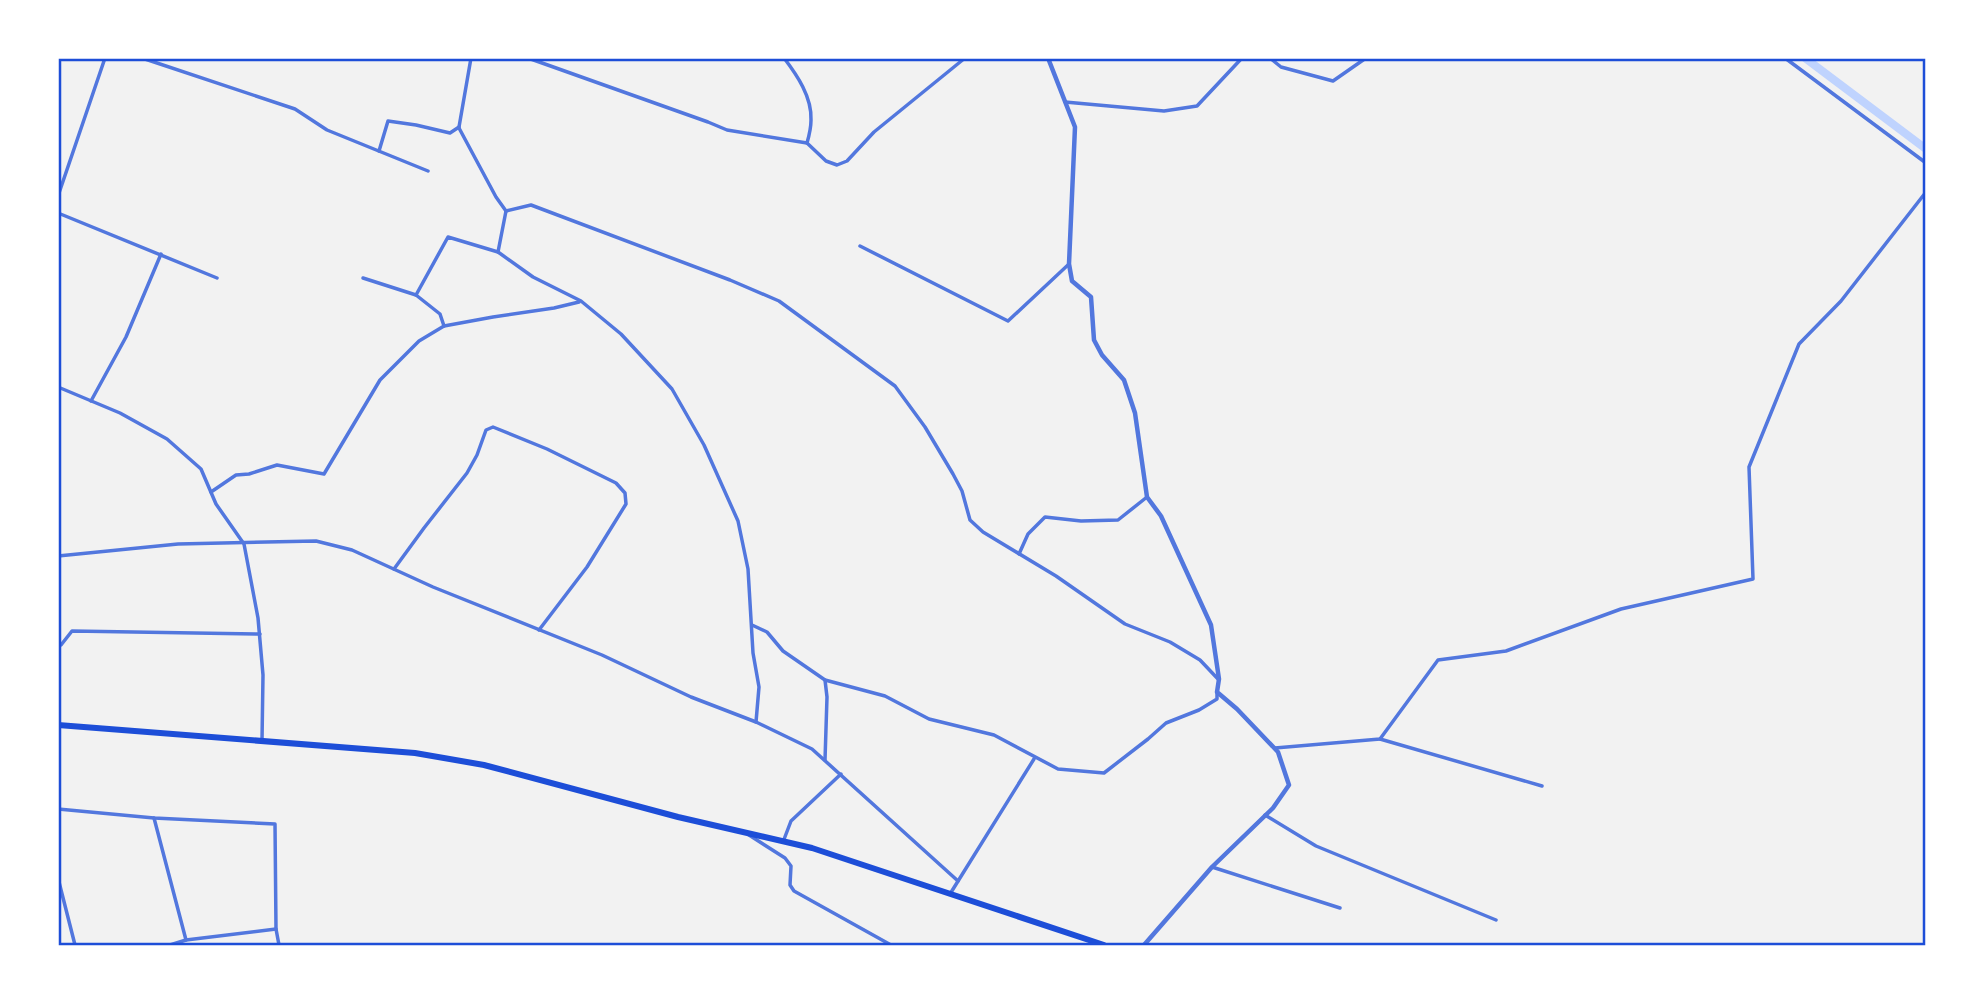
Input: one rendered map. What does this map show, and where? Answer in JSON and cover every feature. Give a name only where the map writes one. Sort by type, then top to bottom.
[{"type":"highway","points":[[58,725],[415,753],[484,765],[678,817],[812,848],[1104,945]]},
{"type":"street","points":[[58,196],[104,58]]},
{"type":"street","points":[[142,58],[295,110],[327,130],[428,171]]},
{"type":"street","points":[[471,58],[459,127],[506,211],[498,253]]},
{"type":"street","points":[[528,58],[727,130],[807,143],[826,161],[837,165],[847,161],[874,132],[965,58]]},
{"type":"street","points":[[783,58],[803,87],[810,107],[811,121],[807,143]]},
{"type":"street","points":[[752,625],[767,632],[783,651],[825,680],[885,696],[929,719],[994,735],[1058,769],[1104,773],[1166,723],[1199,710],[1217,699],[1219,680],[1210,625],[1161,516],[1147,497],[1135,413],[1124,380],[1102,355],[1094,340],[1091,297],[1072,281],[1069,264],[1074,127],[1048,58]]},
{"type":"street","points":[[1065,102],[1164,111],[1197,106],[1242,58]]},
{"type":"street","points":[[1270,58],[1280,67],[1333,81],[1366,58]]},
{"type":"street","points":[[1784,58],[1926,163]]},
{"type":"street","points":[[379,151],[388,121],[450,133],[459,127]]},
{"type":"street","points":[[1380,739],[1438,660],[1506,650],[1621,609],[1754,579],[1749,467],[1798,344],[1841,301],[1926,192]]},
{"type":"street","points":[[506,211],[531,205],[779,301],[895,386],[925,426],[962,491],[970,520],[983,532],[1056,576],[1125,624],[1170,642],[1200,660],[1219,680]]},
{"type":"street","points":[[58,213],[217,278]]},
{"type":"street","points":[[416,295],[448,237],[498,253],[533,277],[581,301],[621,334],[672,389],[704,445],[738,521],[748,569],[753,653],[759,687],[756,722]]},
{"type":"street","points":[[860,246],[1008,321],[1069,264]]},
{"type":"street","points":[[90,401],[126,337],[161,254]]},
{"type":"street","points":[[363,278],[416,295],[440,314],[444,326]]},
{"type":"street","points":[[211,492],[236,475],[249,474],[277,465],[324,474],[380,380],[419,341],[444,326],[581,301]]},
{"type":"street","points":[[58,387],[120,413],[167,439],[201,469],[216,505],[244,544],[260,634],[264,675],[262,741]]},
{"type":"street","points":[[394,569],[467,473],[486,430],[493,427],[547,449],[616,484],[625,493],[626,504],[587,567],[539,630]]},
{"type":"street","points":[[1019,554],[1028,534],[1045,517],[1081,522],[1118,520],[1147,497]]},
{"type":"street","points":[[58,556],[178,544],[316,541],[352,550],[433,587],[602,655],[813,749],[958,881]]},
{"type":"street","points":[[58,645],[61,645],[72,631],[260,634]]},
{"type":"street","points":[[825,680],[825,760]]},
{"type":"street","points":[[1144,945],[1212,867],[1273,808],[1289,785],[1278,752],[1217,692]]},
{"type":"street","points":[[1273,748],[1380,739],[1542,786]]},
{"type":"street","points":[[950,894],[1034,758]]},
{"type":"street","points":[[783,842],[791,821],[841,774]]},
{"type":"street","points":[[58,809],[154,818],[275,824],[276,929],[279,945]]},
{"type":"street","points":[[1265,814],[1316,846],[1496,920]]},
{"type":"street","points":[[154,818],[186,940]]},
{"type":"street","points":[[743,832],[785,858],[791,866],[790,885],[794,891],[891,945]]},
{"type":"street","points":[[1212,867],[1340,908]]},
{"type":"street","points":[[58,878],[75,945]]},
{"type":"street","points":[[170,945],[186,940],[276,929]]},
{"type":"waterway","points":[[1805,58],[1926,149]]}]
